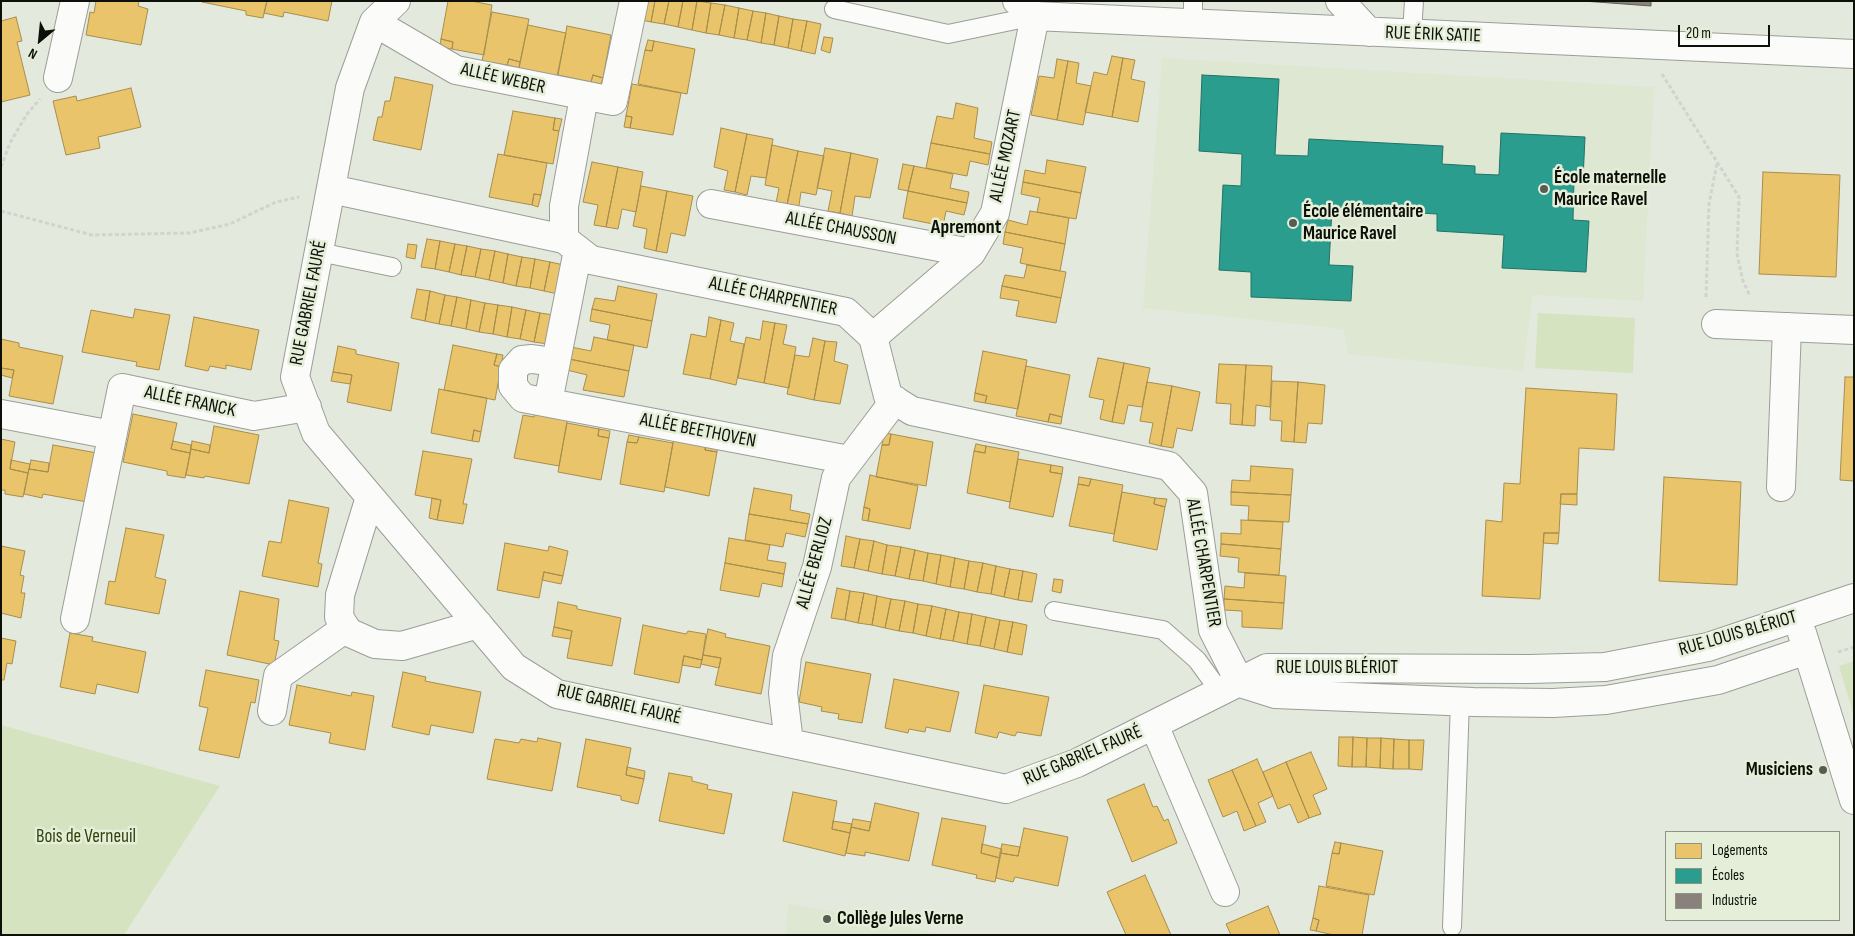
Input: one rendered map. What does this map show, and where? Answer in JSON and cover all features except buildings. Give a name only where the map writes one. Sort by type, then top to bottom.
[{"type":"street","points":[[58,78],[75,1]]},
{"type":"street","points":[[374,22],[396,1]]},
{"type":"street","name":"ALLÉE WEBER","points":[[374,22],[456,70],[612,102],[634,1]]},
{"type":"street","points":[[1340,1],[1370,32]]},
{"type":"street","name":"RUE ÉRIK SATIE","points":[[1026,9],[1193,13],[1370,32],[1854,54]]},
{"type":"street","name":"ALLÉE MOZART","points":[[873,337],[971,253],[995,213],[1026,9]]},
{"type":"street","name":"RUE GABRIEL FAURÉ","points":[[374,22],[350,88],[295,377],[316,433],[514,667],[557,694],[1006,789],[1077,763],[1230,688]]},
{"type":"street","points":[[548,402],[571,245],[564,206],[584,97]]},
{"type":"street","name":"ALLÉE CHARPENTIER","points":[[331,189],[571,245],[590,260],[846,312],[873,337]]},
{"type":"street","name":"ALLÉE CHAUSSON","points":[[711,204],[971,253]]},
{"type":"street","points":[[1711,314],[1775,327],[1854,330]]},
{"type":"street","points":[[1775,327],[1781,487]]},
{"type":"street","points":[[873,337],[888,396],[895,400]]},
{"type":"street","name":"ALLÉE BEETHOVEN","points":[[554,362],[532,359],[522,360],[513,370],[513,386],[523,398],[849,460]]},
{"type":"street","name":"ALLÉE FRANCK","points":[[75,619],[122,388],[254,416],[307,407]]},
{"type":"street","name":"ALLÉE CHARPENTIER","points":[[895,400],[912,411],[1169,466],[1193,493],[1213,630],[1230,688]]},
{"type":"street","name":"ALLÉE BERLIOZ","points":[[789,743],[783,693],[787,656],[817,566],[836,478],[895,400]]},
{"type":"street","points":[[1,414],[112,435]]},
{"type":"street","points":[[370,497],[340,595],[339,617],[348,632],[375,644],[402,646],[478,624]]},
{"type":"street","name":"RUE LOUIS BLÉRIOT","points":[[1230,688],[1267,668],[1529,670],[1605,667],[1708,647],[1854,598]]},
{"type":"street","points":[[1796,617],[1854,800]]},
{"type":"street","points":[[272,711],[278,676],[346,628]]},
{"type":"street","name":"RUE LOUIS BLÉRIOT","points":[[1230,688],[1276,694],[1460,701],[1553,703],[1606,700],[1718,680],[1808,650]]},
{"type":"street","points":[[1154,725],[1224,892]]},
{"type":"lane","points":[[1412,33],[1414,1]]},
{"type":"lane","points":[[834,9],[948,34],[1026,9]]},
{"type":"lane","points":[[319,252],[392,267]]},
{"type":"lane","points":[[1054,611],[1163,630],[1230,688]]},
{"type":"lane","points":[[1452,927],[1460,701]]},
{"type":"path","points":[[1644,45],[1739,197],[1737,254],[1743,281],[1775,327]]},
{"type":"path","points":[[1,168],[10,143],[27,114],[58,78]]},
{"type":"path","points":[[1711,314],[1709,204],[1717,163]]},
{"type":"path","points":[[1,211],[92,235],[189,233],[230,224],[276,202],[331,189]]},
{"type":"shaded area","name":"École élémentaire Maurice Ravel","points":[[1162,58],[1654,87],[1643,301],[1533,295],[1523,371],[1348,354],[1344,329],[1143,308]]},
{"type":"shaded area","name":"Collège Jules Verne","points":[[788,903],[945,935],[786,935]]},
{"type":"green space","points":[[1538,313],[1635,318],[1633,373],[1535,368]]},
{"type":"green space","points":[[1854,661],[1854,716],[1839,666]]},
{"type":"green space","name":"Bois de Verneuil","points":[[1,725],[220,786],[124,935],[1,935]]},
{"type":"place","name":"École maternelle Maurice Ravel","points":[[1544,189]]},
{"type":"place","name":"École élémentaire Maurice Ravel","points":[[1293,223]]},
{"type":"place","name":"Musiciens","points":[[1823,770]]},
{"type":"place","name":"Collège Jules Verne","points":[[827,919]]},
{"type":"district","name":"Apremont","points":[[966,228]]}]
